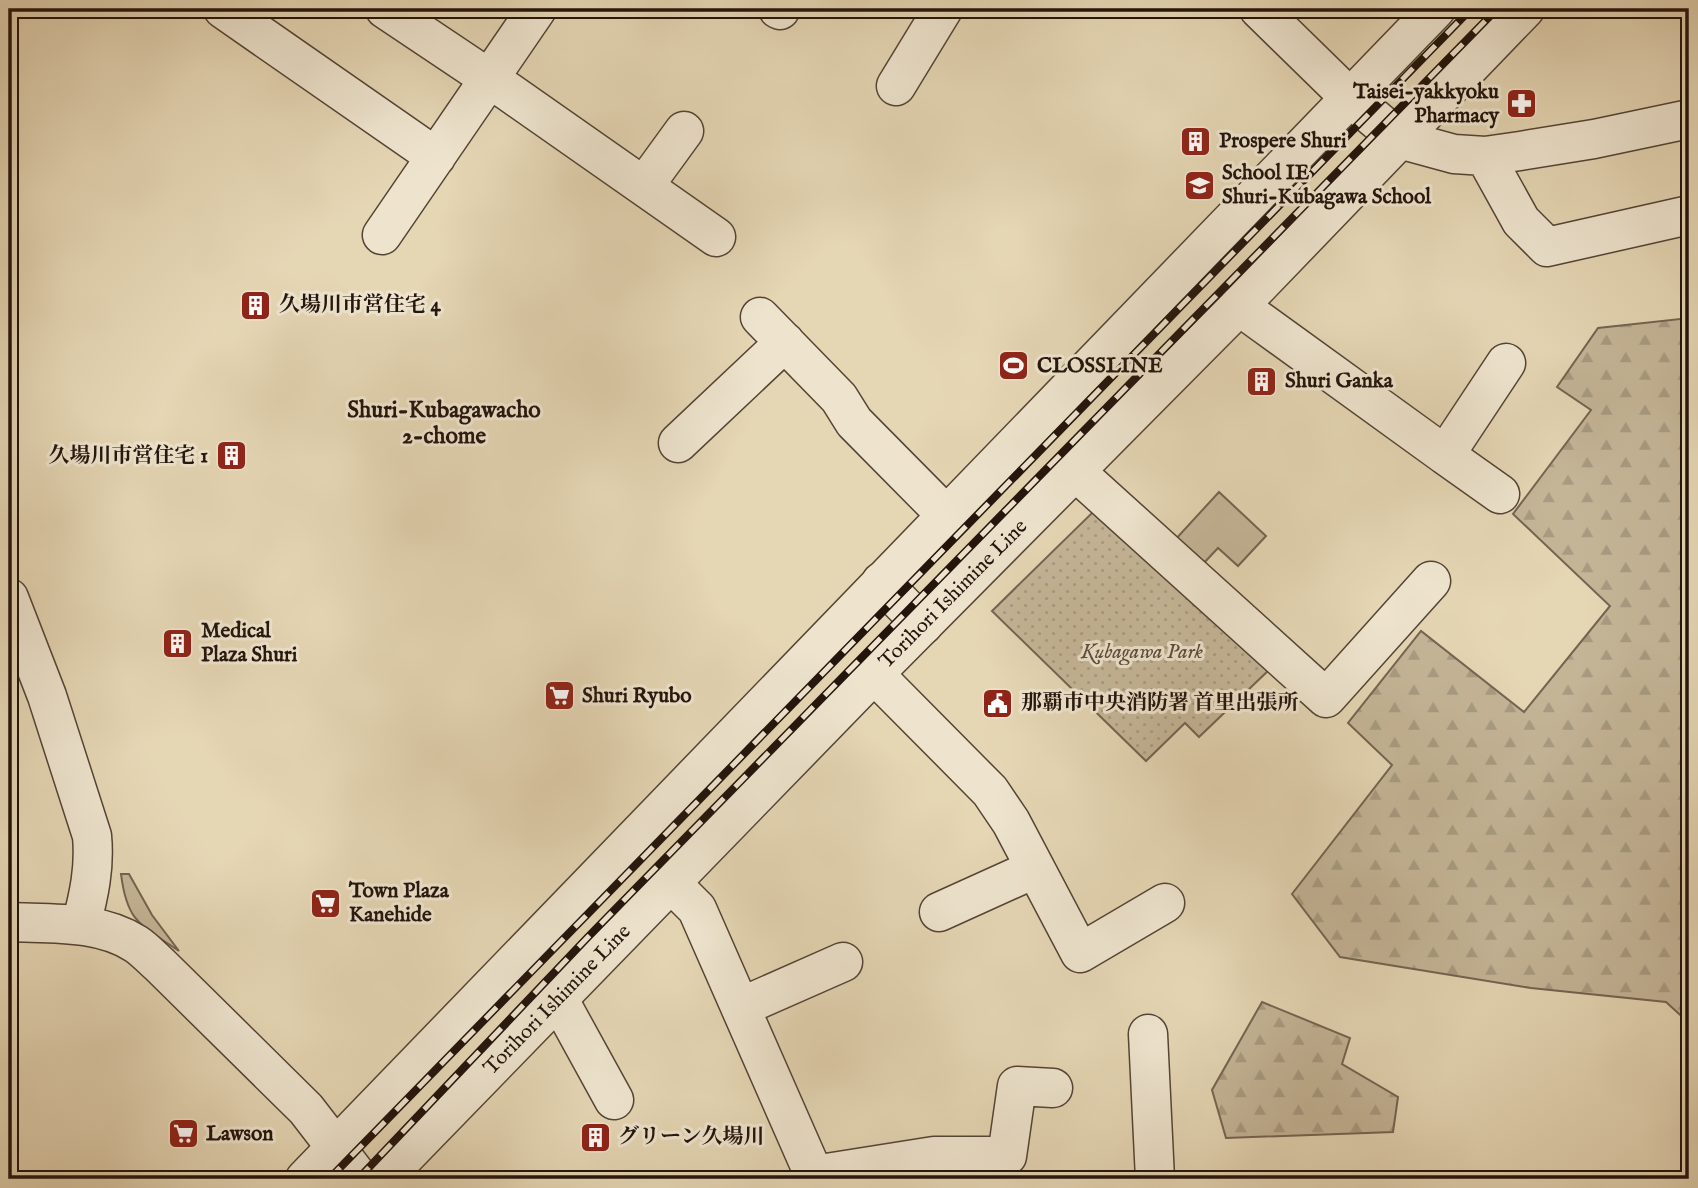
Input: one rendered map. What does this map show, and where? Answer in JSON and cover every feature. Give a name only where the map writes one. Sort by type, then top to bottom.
[{"type":"street","points":[[223,9],[436,157]]},
{"type":"street","points":[[385,9],[716,237]]},
{"type":"street","points":[[382,235],[537,9]]},
{"type":"street","points":[[896,86],[943,9]]},
{"type":"street","points":[[1259,9],[1349,97],[1399,139],[1454,154],[1485,156],[1594,139],[1689,118]]},
{"type":"street","points":[[305,1179],[1436,9]]},
{"type":"street","name":"Torihori Ishimine Line","points":[[383,1179],[874,674],[1239,306],[1525,9]]},
{"type":"street","points":[[644,186],[684,131]]},
{"type":"street","points":[[1485,156],[1521,221],[1547,247],[1689,215]]},
{"type":"street","points":[[1239,306],[1500,494]]},
{"type":"street","points":[[678,443],[772,329],[839,398],[854,422],[946,514]]},
{"type":"street","points":[[1445,455],[1507,364]]},
{"type":"street","points":[[1075,471],[1326,698],[1431,581]]},
{"type":"street","points":[[881,582],[923,625]]},
{"type":"street","points":[[9,598],[47,695],[92,836],[92,884],[81,925]]},
{"type":"street","points":[[874,674],[990,791],[1011,822],[1080,953],[1165,904]]},
{"type":"street","points":[[939,912],[1034,869]]},
{"type":"street","points":[[671,883],[698,909],[814,1175],[934,1156],[1006,1168],[1017,1086],[1053,1088]]},
{"type":"street","points":[[9,922],[81,925],[125,938],[145,951],[306,1109],[360,1179]]},
{"type":"street","points":[[741,1007],[843,962]]},
{"type":"street","points":[[559,1000],[614,1100]]},
{"type":"street","points":[[1148,1034],[1155,1179]]},
{"type":"green space","points":[[1689,318],[1689,1023],[1666,1002],[1531,988],[1340,957],[1292,894],[1392,765],[1348,723],[1421,631],[1524,712],[1610,606],[1513,514],[1591,410],[1557,387],[1598,328]]},
{"type":"green space","points":[[1219,492],[1266,536],[1238,566],[1218,548],[1202,565],[1174,541]]},
{"type":"green space","name":"Kubagawa Park","points":[[1095,510],[1272,667],[1199,737],[1185,723],[1146,761],[992,611]]},
{"type":"green space","points":[[121,874],[129,874],[152,915],[179,951],[138,921],[127,903]]},
{"type":"green space","points":[[1262,1002],[1350,1038],[1342,1064],[1398,1097],[1393,1132],[1226,1138],[1212,1090]]},
{"type":"railway","points":[[329,1179],[1471,9]]},
{"type":"railway","points":[[358,1179],[588,937],[1497,9]]},
{"type":"place","name":"Taisei-yakkyoku Pharmacy","points":[[1522,104]]},
{"type":"place","name":"Prospere Shuri","points":[[1196,141]]},
{"type":"place","name":"School IE Shuri-Kubagawa School","points":[[1199,185]]},
{"type":"place","name":"久場川市営住宅 4","points":[[256,305]]},
{"type":"place","name":"CLOSSLINE","points":[[1014,366]]},
{"type":"place","name":"Shuri Ganka","points":[[1262,381]]},
{"type":"place","name":"久場川市営住宅 1","points":[[231,456]]},
{"type":"place","name":"Medical Plaza Shuri","points":[[178,643]]},
{"type":"place","name":"Shuri Ryubo","points":[[559,696]]},
{"type":"place","name":"那覇市中央消防署 首里出張所","points":[[998,703]]},
{"type":"place","name":"Town Plaza Kanehide","points":[[326,903]]},
{"type":"place","name":"Lawson","points":[[183,1134]]},
{"type":"place","name":"グリーン久場川","points":[[595,1137]]},
{"type":"district","name":"Shuri-Kubagawacho 2-chome","points":[[444,423]]}]
